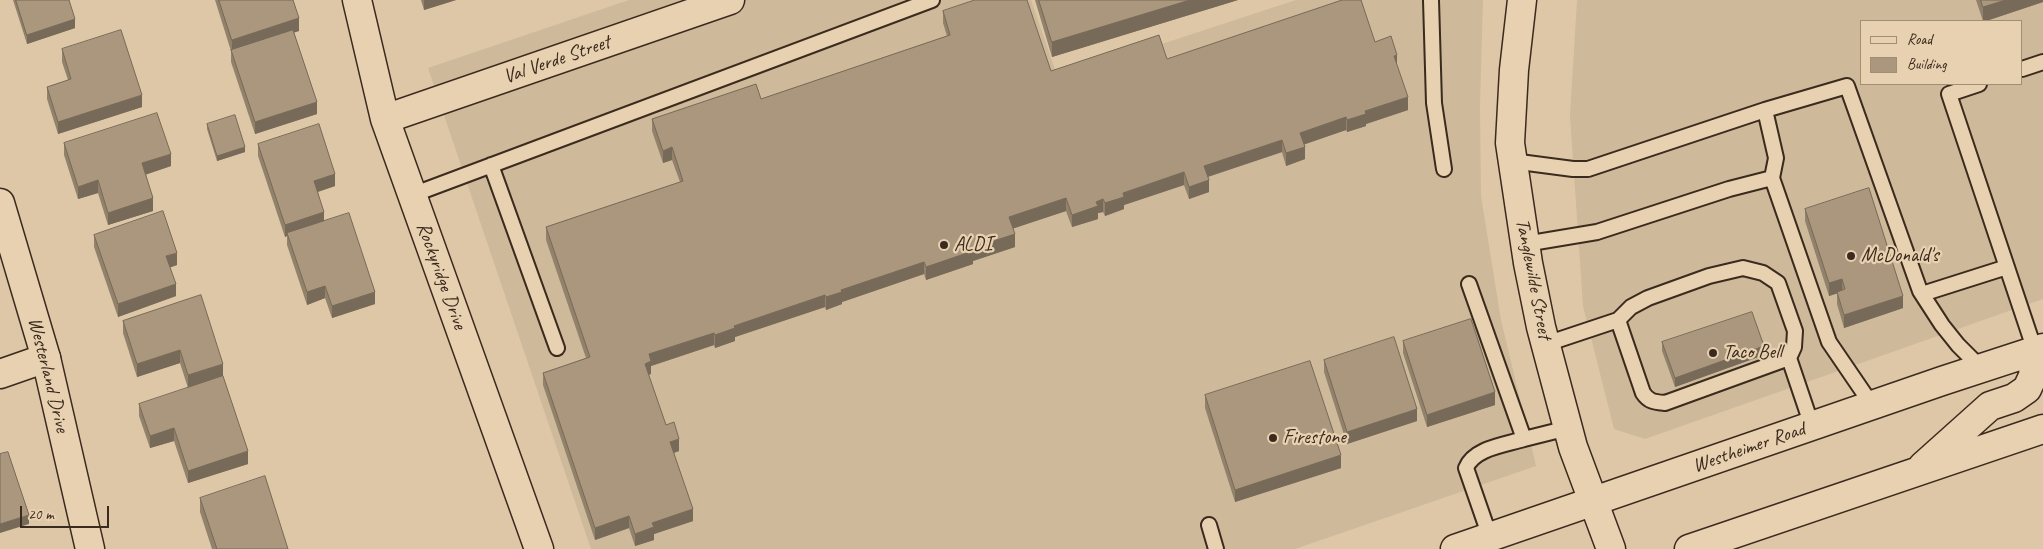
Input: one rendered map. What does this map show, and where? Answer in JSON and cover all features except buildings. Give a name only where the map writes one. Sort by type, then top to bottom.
[{"type":"street","name":"Rockyridge Drive","points":[[357,0],[385,120],[539,549]]},
{"type":"street","name":"Val Verde Street","points":[[385,120],[730,0]]},
{"type":"street","name":"Tanglewilde Street","points":[[1522,0],[1514,70],[1510,143],[1525,244],[1546,344],[1568,428],[1611,549]]},
{"type":"street","name":"Westerland Drive","points":[[0,203],[46,358],[90,549]]},
{"type":"street","name":"Westheimer Road","points":[[1455,549],[2039,349]]},
{"type":"street","points":[[1914,474],[1990,406],[2014,398],[2027,389],[2033,376],[2039,349]]},
{"type":"street","points":[[0,374],[46,358]]},
{"type":"street","points":[[1689,549],[2043,429]]},
{"type":"lane","points":[[412,195],[932,0]]},
{"type":"lane","points":[[1431,0],[1434,102],[1444,169]]},
{"type":"lane","points":[[2023,69],[2043,62]]},
{"type":"lane","points":[[1976,85],[1949,94],[2007,267],[2039,349]]},
{"type":"lane","points":[[1512,161],[1588,169],[1764,110],[1847,86],[1922,294],[1942,325],[1981,368]]},
{"type":"lane","points":[[1764,110],[1776,158],[1772,178],[1829,342],[1872,405]]},
{"type":"lane","points":[[491,165],[556,348]]},
{"type":"lane","points":[[1525,244],[1597,232],[1729,189],[1772,178]]},
{"type":"lane","points":[[1922,294],[2007,267]]},
{"type":"lane","points":[[1546,344],[1618,320],[1631,307],[1648,298],[1710,276],[1742,268],[1763,273],[1778,283],[1795,331],[1794,347],[1790,358],[1812,426]]},
{"type":"lane","points":[[1469,284],[1524,439]]},
{"type":"lane","points":[[1618,320],[1643,393],[1647,399],[1655,402],[1665,403],[1790,358]]},
{"type":"lane","points":[[1490,537],[1466,468],[1469,461],[1475,455],[1524,439],[1568,428]]},
{"type":"lane","points":[[1209,525],[1216,549]]},
{"type":"shaded area","points":[[629,0],[1031,0],[1058,78],[1296,0],[1483,0],[1480,105],[1481,196],[1501,320],[1536,466],[1295,549],[591,549],[428,68]]},
{"type":"shaded area","points":[[1577,0],[2043,0],[2043,299],[1645,439],[1614,429],[1583,306],[1570,116]]},
{"type":"place","name":"ALDI","points":[[944,245]]},
{"type":"place","name":"McDonald's","points":[[1851,256]]},
{"type":"place","name":"Taco Bell","points":[[1713,353]]},
{"type":"place","name":"Firestone","points":[[1273,438]]}]
